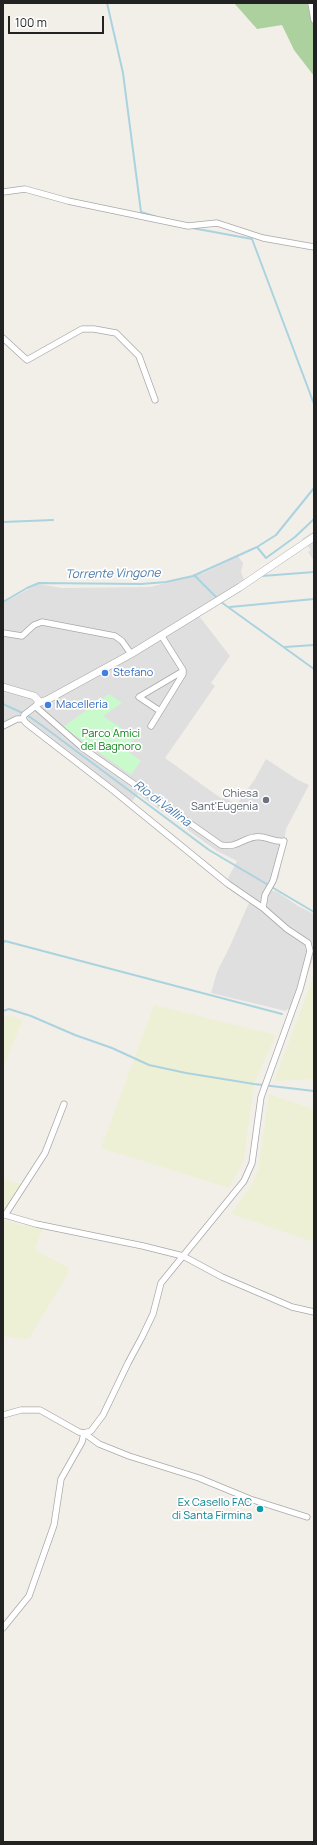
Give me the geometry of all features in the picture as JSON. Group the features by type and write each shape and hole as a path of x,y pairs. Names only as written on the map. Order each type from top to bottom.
{"street":[{"path":"311,3 314,20"},
{"path":"3,192 25,189 68,201 188,226 217,223 263,238 314,247"},
{"path":"3,338 27,360 82,329 94,329 116,333 139,356 155,400"},
{"path":"3,726 25,715 37,705 131,654 240,587 314,537"},
{"path":"3,633 22,636 34,625 42,622 115,636 122,640 131,654"},
{"path":"151,726 183,671 182,665 161,635"},
{"path":"160,711 139,697 183,671"},
{"path":"3,687 34,696 38,700 37,705"},
{"path":"37,705 84,749 221,845 230,847 254,837 268,837 279,842 284,841 280,860 270,887 265,895 262,908"},
{"path":"25,715 26,724 114,791 216,875 262,908 287,929 308,943 310,951 300,989 261,1097 252,1163 244,1181 161,1283 153,1314 103,1415 91,1431 84,1433"},
{"path":"64,1104 45,1153 5,1215 36,1224 144,1246 183,1256 222,1277 292,1307 314,1312"},
{"path":"3,1414 21,1410 40,1410 74,1430 84,1433 99,1444 129,1456 199,1478 250,1499 307,1517"},
{"path":"3,1628 29,1596 54,1525 61,1479 82,1442 84,1433"}],"shaded area":[{"path":"314,531 314,561 308,552 311,550 302,539"},
{"path":"238,556 243,563 241,572 246,584 199,616 230,656 211,683 215,686 165,758 222,799 225,797 236,805 255,779 266,759 298,780 309,785 286,829 279,877 272,891 276,891 298,906 314,914 314,956 293,1011 287,1009 286,1011 211,993 217,972 252,896 227,880 237,861 217,851 138,794 129,805 22,723 15,722 3,728 3,603 38,584 62,588 150,587 204,573"}],"green space":[{"path":"234,3 314,3 314,76 294,50 282,25 257,29"},
{"name":"Parco Amici del Bagnoro","path":"109,694 122,703 103,716 135,737 126,750 141,761 131,775 63,727"},
{"path":"314,975 314,1079 274,1081"},
{"path":"154,1005 276,1035 254,1084 244,1160 229,1188 101,1148"},
{"path":"12,1016 23,1020 3,1067 3,1017"},
{"path":"269,1094 314,1109 314,1242 231,1214 252,1184 258,1170"},
{"path":"3,1179 24,1185 3,1215"},
{"path":"3,1220 21,1225 44,1226 35,1248 37,1251 69,1268 68,1274 29,1338 25,1340 3,1336"}],"waterway":[{"path":"107,3 123,73 141,212 157,217"},
{"path":"192,228 252,239 314,404"},
{"name":"Torrente Vingone","path":"3,602 39,583 141,584 166,582 193,576 257,547 276,535 314,488"},
{"path":"257,547 266,558 295,537 314,519"},
{"path":"3,522 53,520"},
{"path":"262,576 314,572"},
{"path":"194,575 218,599"},
{"path":"230,607 314,599"},
{"path":"221,602 314,669"},
{"path":"285,647 314,645"},
{"name":"Rio di Vallina","path":"3,704 27,715 44,727 209,850 314,912"},
{"path":"3,943 5,941 282,1014"},
{"path":"3,1011 9,1009 31,1016 75,1035 112,1048 149,1065 186,1073 254,1084 314,1091"}],"place":[{"name":"Stefano","path":"105,673"},
{"name":"Macelleria","path":"48,705"},
{"name":"Chiesa Sant'Eugenia","path":"266,800"},
{"name":"Ex Casello FAC di Santa Firmina","path":"260,1509"}]}
